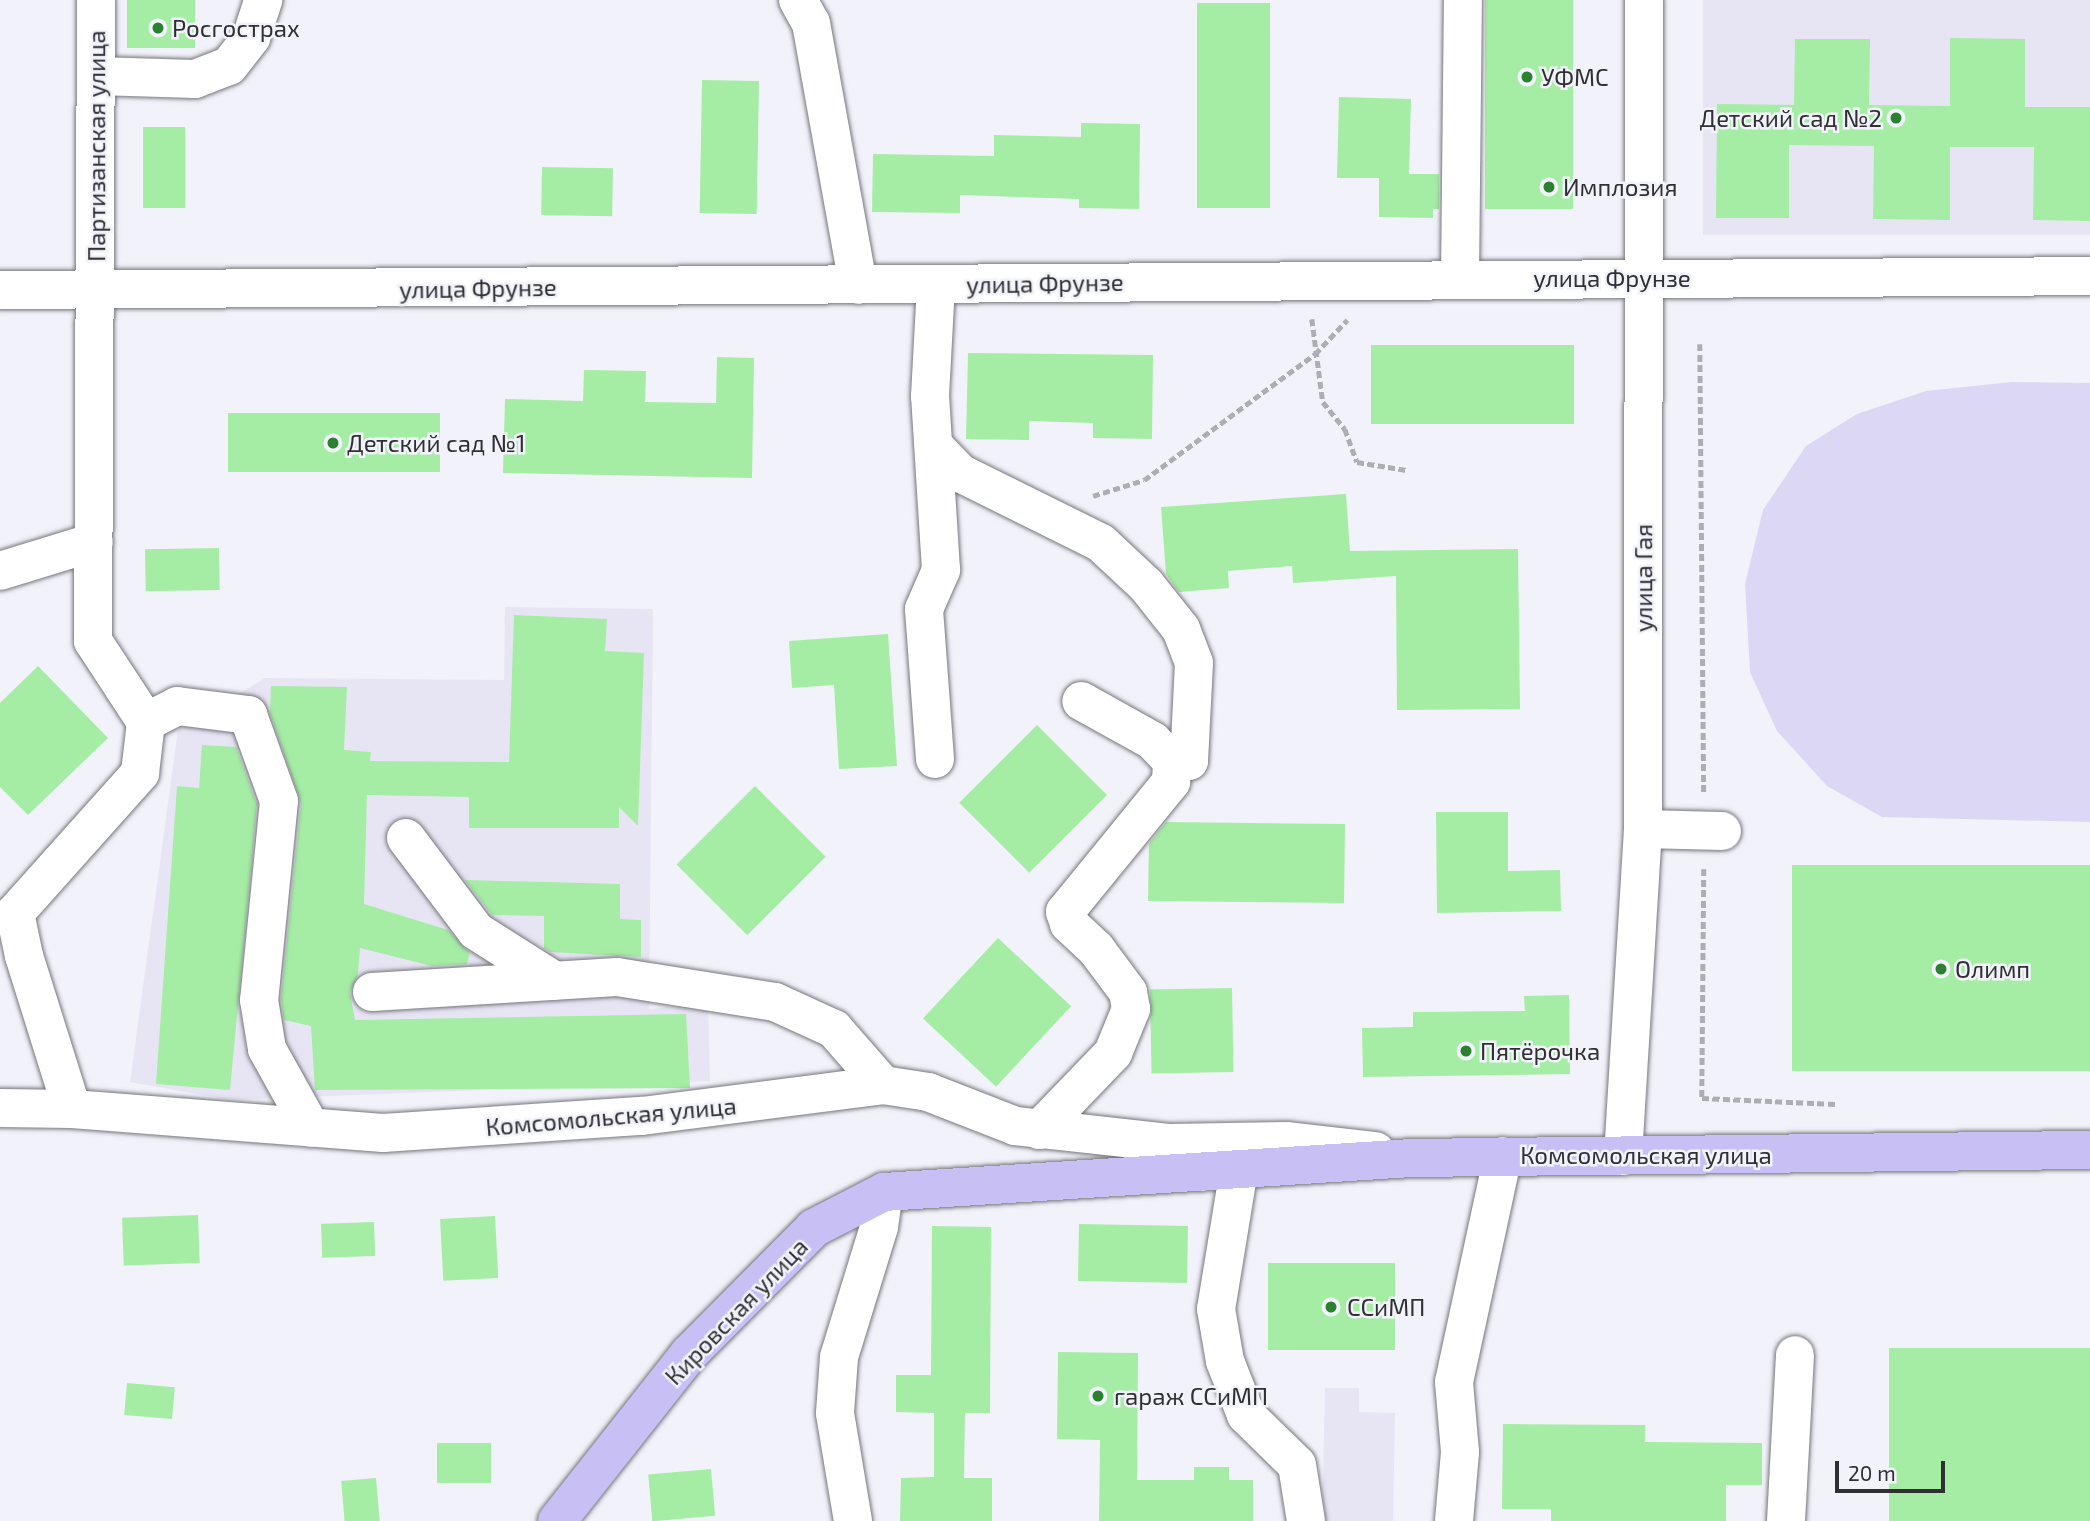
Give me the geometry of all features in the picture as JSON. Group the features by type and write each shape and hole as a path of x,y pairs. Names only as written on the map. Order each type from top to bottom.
{"main road":[{"name":"Комсомольская улица","path":"884,1192 1411,1158 2090,1150"},
{"name":"Кировская улица","path":"557,1521 689,1354 814,1228 884,1192"}],"street":[{"name":"Партизанская улица","path":"96,0 93,641 146,722"},
{"path":"96,76 195,79 229,66 251,38 263,0"},
{"path":"798,0 811,23 858,285"},
{"path":"1460,278 1463,0"},
{"name":"улица Гая","path":"1623,1156 1643,829 1644,0"},
{"name":"улица Фрунзе","path":"0,290 96,292 1460,278 2090,276"},
{"path":"935,759 924,609 941,570 930,396 936,284"},
{"path":"933,446 960,473 1101,543 1146,585 1181,629 1194,663 1189,761 1172,761"},
{"path":"0,571 94,541"},
{"path":"1040,1129 1113,1054 1131,1009 1128,992 1096,949 1069,924 1065,912 1171,782 1172,761 1153,741 1081,701"},
{"path":"72,1109 24,956 15,913 140,773 146,722 177,706 248,715 279,801 259,999 267,1049 311,1128"},
{"path":"1643,829 1713,831"},
{"path":"406,838 476,931 555,981"},
{"path":"372,992 617,977 775,1002 834,1029 883,1085"},
{"name":"Комсомольская улица","path":"0,1108 72,1109 383,1133 642,1116 883,1085 928,1091 1015,1126 1168,1143 1286,1141 1353,1147 1411,1158"},
{"path":"1168,1143 1221,1170 1216,1309 1225,1361 1246,1415 1297,1465 1306,1521"},
{"path":"1454,1521 1460,1452 1454,1382 1503,1156"},
{"path":"853,1521 835,1413 839,1357 879,1227 884,1192"},
{"path":"1786,1521 1795,1355"}],"path":[{"path":"1311,314 1323,402 1345,429 1357,462 1406,470"},
{"path":"1092,496 1144,480 1315,354 1350,317"},
{"path":"1700,344 1713,831 1702,1098 1836,1104"}],"shaded area":[{"name":"Детский сад №2","path":"1703,0 2090,0 2090,235 1703,235"},
{"path":"2012,382 2090,383 2090,822 1882,817 1827,786 1777,731 1750,672 1745,584 1763,510 1806,446 1857,414 1926,391"},
{"path":"505,607 653,609 649,1009 708,1004 710,1081 230,1100 130,1082 178,730 265,678 504,680"},
{"path":"1325,1388 1359,1388 1359,1412 1395,1413 1393,1521 1322,1521"}],"building":[{"path":"127,0 195,0 195,48 127,48"},
{"name":"УФМС","path":"1485,0 1573,0 1573,209 1485,209"},
{"path":"1197,3 1270,3 1270,208 1197,208"},
{"path":"1950,38 2025,39 2025,107 2090,107 2090,221 2033,220 2034,147 1950,147 1950,220 1873,219 1874,146 1789,145 1789,218 1716,218 1717,104 1794,105 1795,39 1870,39 1869,105 1950,106"},
{"path":"702,80 759,81 757,214 700,213"},
{"path":"1339,97 1411,99 1409,174 1439,174 1439,209 1433,209 1433,218 1379,217 1379,178 1337,178"},
{"path":"1081,123 1140,124 1139,209 1079,208 1079,199 960,195 960,213 872,212 873,154 994,156 994,135 1081,137"},
{"path":"143,127 185,127 185,208 143,208"},
{"path":"542,167 613,168 612,216 541,215"},
{"path":"1371,345 1574,345 1574,424 1371,424"},
{"path":"968,353 1153,355 1152,439 1093,438 1093,423 1029,421 1029,440 966,439"},
{"path":"717,357 754,358 752,478 503,473 505,399 583,401 584,370 646,371 645,402 716,403"},
{"name":"Детский сад №1","path":"228,413 440,413 440,472 228,472"},
{"path":"1346,494 1350,551 1518,549 1520,709 1397,710 1396,576 1293,583 1292,566 1228,571 1229,588 1179,592 1166,574 1161,507"},
{"path":"219,548 220,590 146,591 145,549"},
{"path":"514,615 607,619 605,651 644,653 638,826 619,807 619,828 469,828 469,797 367,795 364,904 448,930 470,953 467,964 432,966 360,948 358,975 350,993 355,1020 686,1014 690,1088 315,1090 311,1026 284,1020 281,999 301,803 270,713 271,686 347,687 344,750 371,752 370,761 509,762"},
{"path":"888,634 897,766 839,769 834,685 792,688 789,641"},
{"path":"38,666 108,738 28,815 0,787 0,703"},
{"path":"1037,725 1107,795 1029,873 959,803"},
{"path":"202,745 236,747 257,804 230,1090 156,1084 177,786 199,788"},
{"path":"755,786 826,857 747,935 677,864"},
{"path":"1436,812 1508,812 1508,871 1560,870 1561,911 1437,913"},
{"path":"1166,822 1345,824 1344,903 1148,901 1149,844"},
{"name":"Олимп","path":"1792,865 2090,865 2090,1071 1792,1071"},
{"path":"465,880 620,884 620,919 641,920 641,957 550,952 544,948 544,916 492,915"},
{"path":"998,938 1071,1006 996,1087 923,1018"},
{"path":"1232,988 1233,1072 1151,1073 1150,989"},
{"name":"Пятёрочка","path":"1569,995 1570,1074 1363,1077 1362,1028 1413,1027 1413,1012 1525,1011 1524,996"},
{"path":"198,1215 200,1263 124,1266 122,1218"},
{"path":"495,1216 498,1278 443,1281 440,1219"},
{"path":"374,1222 375,1256 322,1258 321,1224"},
{"path":"1079,1224 1188,1226 1187,1283 1078,1281"},
{"path":"932,1226 991,1227 990,1413 965,1413 964,1478 992,1478 992,1521 900,1521 901,1478 934,1477 934,1413 896,1412 896,1375 931,1375"},
{"name":"ССиМП","path":"1268,1263 1395,1263 1395,1350 1268,1350"},
{"path":"1889,1348 2090,1348 2090,1521 1889,1521"},
{"path":"1058,1352 1138,1353 1137,1480 1194,1480 1194,1467 1229,1467 1229,1480 1253,1480 1253,1521 1099,1521 1100,1440 1057,1439"},
{"path":"127,1383 175,1387 172,1419 124,1415"},
{"path":"1503,1424 1645,1425 1645,1442 1762,1443 1762,1485 1726,1485 1726,1521 1551,1521 1551,1509 1502,1509"},
{"path":"437,1443 491,1443 491,1483 437,1483"},
{"path":"711,1469 715,1516 652,1521 648,1474"},
{"path":"376,1478 380,1521 345,1521 341,1481"}],"place":[{"name":"Росгострах","path":"158,28"},
{"name":"УФМС","path":"1527,77"},
{"name":"Детский сад №2","path":"1896,118"},
{"name":"Имплозия","path":"1549,187"},
{"name":"Детский сад №1","path":"333,443"},
{"name":"Олимп","path":"1941,969"},
{"name":"Пятёрочка","path":"1466,1051"},
{"name":"ССиМП","path":"1331,1307"},
{"name":"гараж ССиМП","path":"1098,1396"}]}
